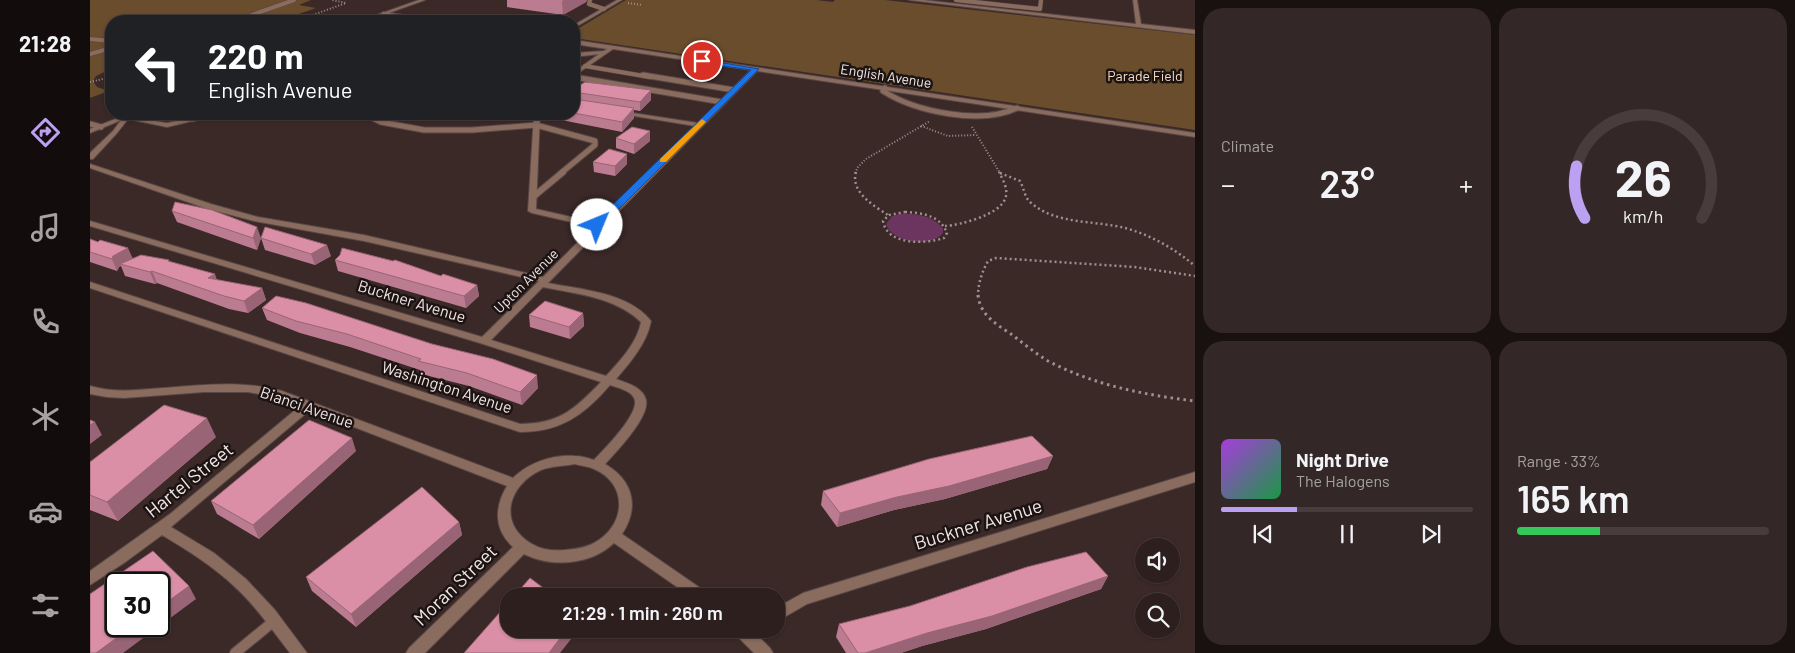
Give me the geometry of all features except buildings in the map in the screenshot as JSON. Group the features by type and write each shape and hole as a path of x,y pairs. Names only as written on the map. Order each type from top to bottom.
{"street":[{"path":"383,13 390,7 408,0"},
{"path":"378,15 401,9 423,0"},
{"path":"580,23 620,0"},
{"path":"911,0 1195,32"},
{"path":"1135,0 1139,26"},
{"path":"383,13 397,15"},
{"name":"English Avenue","path":"580,43 1195,134"},
{"path":"580,70 612,47"},
{"path":"580,54 606,52"},
{"name":"Upton Avenue","path":"484,341 544,282 597,225 756,69"},
{"path":"612,110 699,125"},
{"path":"90,131 118,120"},
{"path":"90,157 115,132 124,120"},
{"path":"141,120 167,125 189,120"},
{"path":"536,120 532,211 597,225"},
{"name":"Washington Avenue","path":"90,166 208,206 257,219 372,240 618,302 639,312 646,321 643,334 610,381 571,414 555,424 537,428 520,428 90,285"},
{"name":"Buckner Avenue","path":"90,223 484,341 628,387 636,393 641,401 641,409 636,418 597,465"},
{"name":"Bianci Avenue","path":"90,390 116,394 137,394 240,387 260,389 460,462 514,484"},
{"name":"Hartel Street","path":"90,579 162,528 308,406"},
{"path":"575,460 597,465 614,476 625,491 627,510 620,529 604,545 581,555 555,557 531,552 513,538 504,521 504,502 514,484 530,470 552,462 575,460"},
{"name":"Buckner Avenue","path":"785,611 803,600 1195,478"},
{"path":"162,528 202,552 228,571 251,593 299,653"},
{"path":"613,535 689,588"},
{"name":"Moran Street","path":"414,653 523,546"},
{"path":"754,638 765,653"}],"lane":[{"path":"252,15 294,0"},
{"path":"590,0 589,4 592,6 604,9"},
{"path":"956,0 1040,9 1041,0"},
{"path":"92,40 105,41"},
{"path":"92,40 102,50"},
{"path":"90,54 105,49"},
{"path":"585,66 734,90"},
{"path":"580,76 722,102"},
{"path":"885,88 883,91 905,103 955,112 993,116 1017,108"},
{"path":"378,120 431,130 454,131 536,125 596,141 595,144 533,197"},
{"path":"90,124 101,126"},
{"path":"235,653 274,621"}],"path":[{"path":"313,15 346,3 332,0"},
{"path":"90,82 105,78"},
{"path":"888,215 882,224 883,229 907,242 924,243 938,241 944,238 947,233 945,226 934,218 915,212 888,215 868,202 858,190 855,175 857,168 866,159 936,117"},
{"path":"945,226 976,219 1000,207 1006,197 1005,185 999,172 971,125"},
{"path":"921,126 942,136 952,138 976,135"},
{"path":"999,172 1020,181 1026,198 1047,211 1064,218 1132,230 1171,248 1195,266"},
{"path":"1195,276 1135,267 996,258 988,261 980,275 978,298 981,310 1005,330 1048,360 1082,377 1173,399 1195,401"}],"green space":[{"path":"90,0 311,0 299,5 316,8 296,15 105,15 105,72 96,76 93,81 97,87 105,90 105,92 90,98"},
{"name":"Parade Field","path":"626,0 816,0 833,2 835,0 885,0 1195,35 1195,130 580,39 580,27"}],"shaded area":[{"path":"911,214 929,218 939,224 943,229 943,233 930,241 921,242 903,239 889,230 886,224 892,216"}],"slow traffic":[{"path":"663,161 702,122"}],"route":[{"path":"597,225 756,69 702,61"}]}
